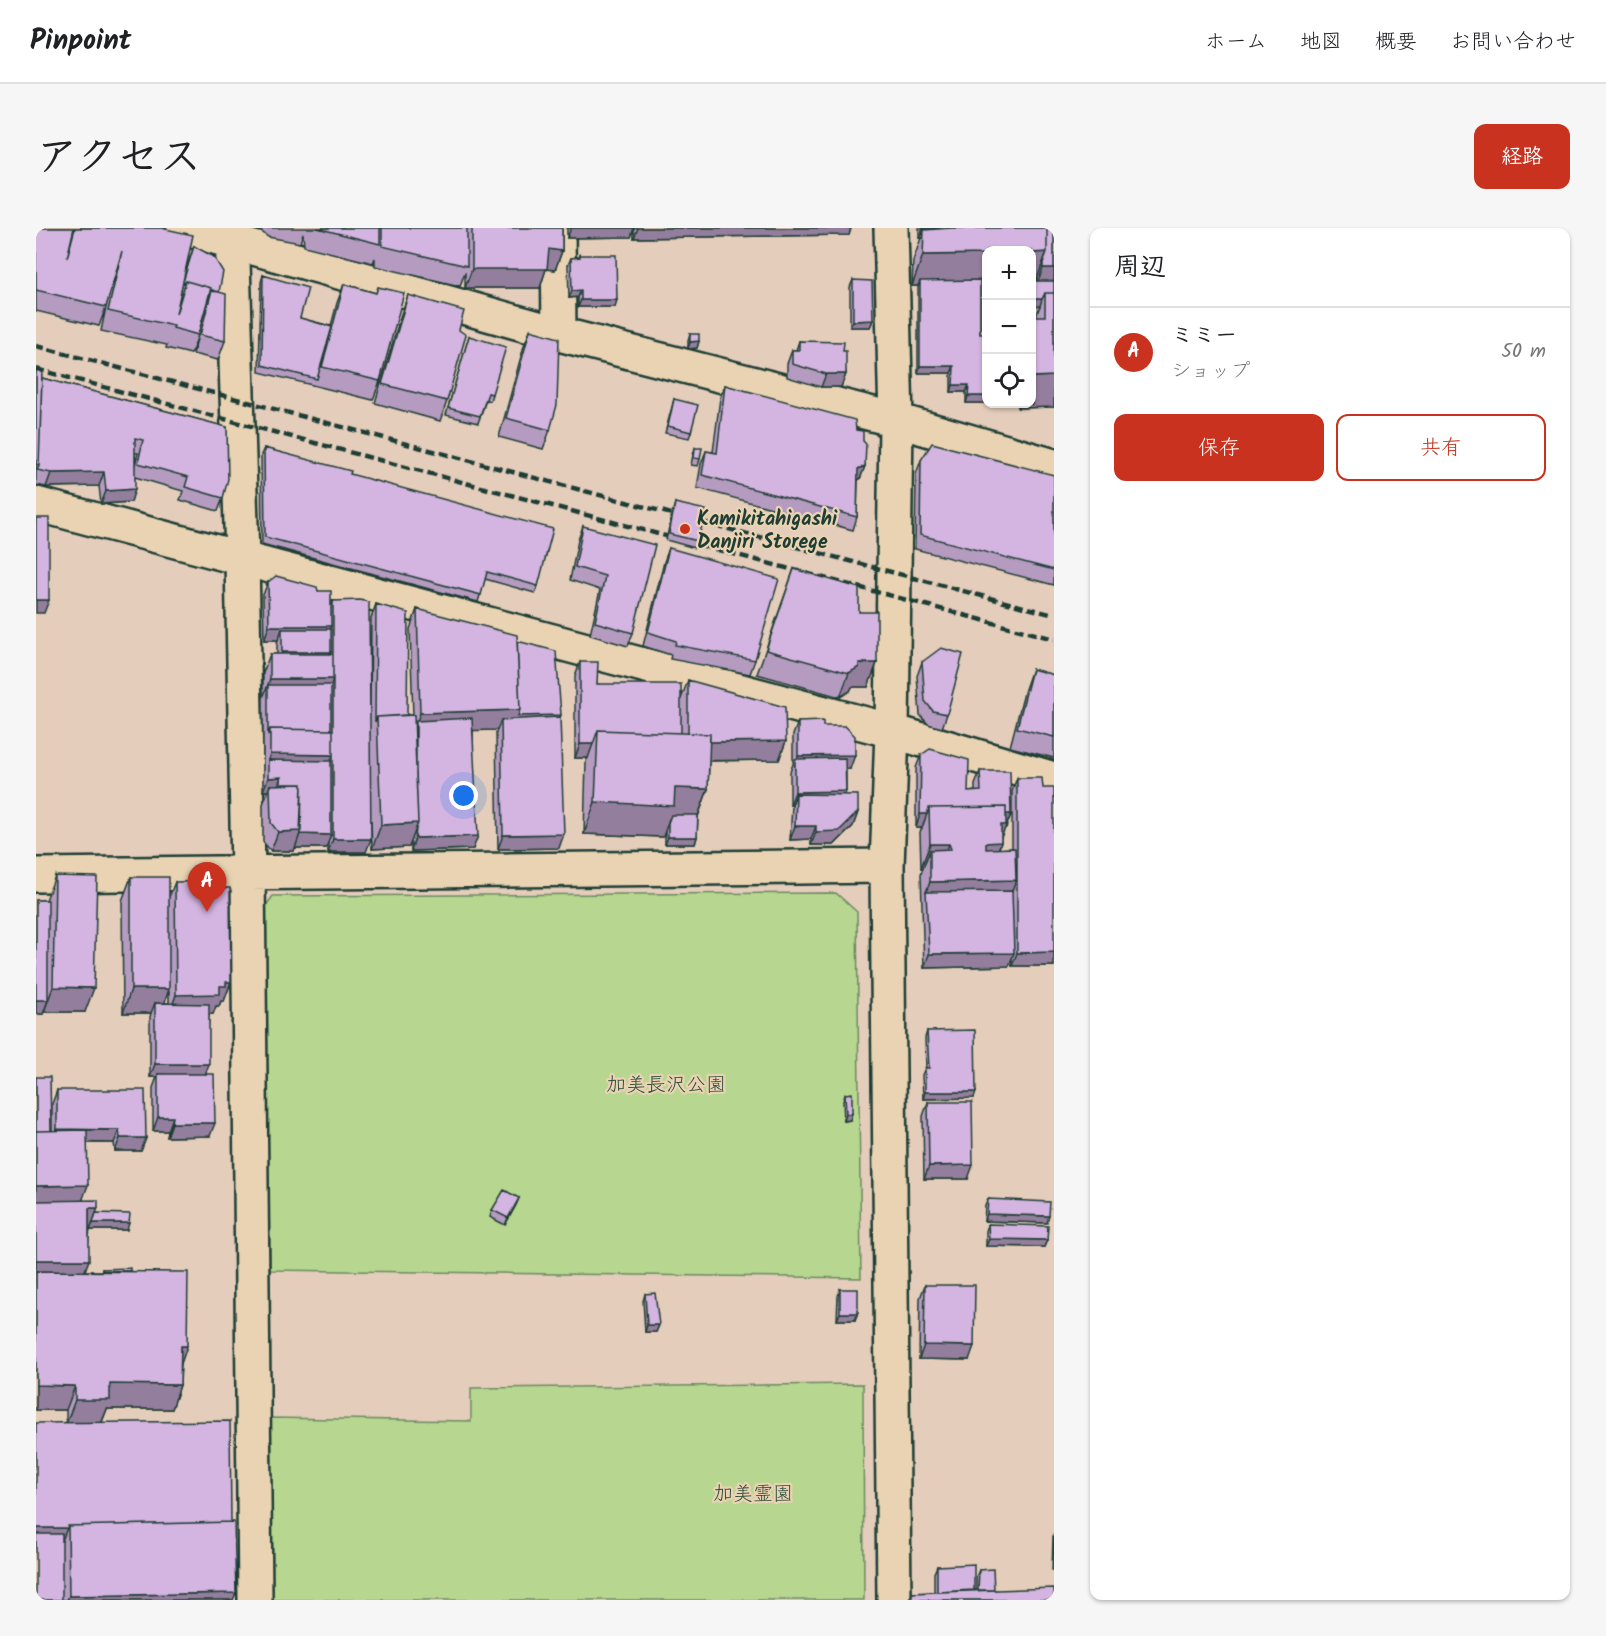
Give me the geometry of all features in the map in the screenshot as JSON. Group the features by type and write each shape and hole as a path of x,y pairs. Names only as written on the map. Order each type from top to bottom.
{"street":[{"path":"183,228 232,234 559,334 896,420 1054,466"},
{"path":"558,228 559,334"},
{"path":"891,228 896,420 892,731 887,866 894,1600"},
{"path":"232,234 242,558 248,873 255,1600"},
{"path":"36,504 892,731 1054,779"},
{"path":"36,875 887,866"}],"green space":[{"name":"加美長沢公園","path":"836,893 857,912 861,1278 270,1270 265,907 273,896"},
{"name":"加美霊園","path":"863,1384 864,1600 272,1600 270,1418 471,1421 471,1388"}],"building":[{"path":"36,228 74,228 67,258 75,228 161,228 193,235 176,314 186,281 211,288 198,335 173,328 174,326 108,311 122,251 106,307 36,290"},
{"path":"317,228 380,228 380,244"},
{"path":"382,228 467,228 467,266 382,246"},
{"path":"472,228 562,228 562,251 549,249 547,269 472,269"},
{"path":"1047,228 1047,252 1036,253 1036,246 982,246 982,254 923,255 924,230"},
{"path":"1047,228 1054,228 1054,268 1043,268 1047,252"},
{"path":"194,246 214,257 223,272 219,292 183,282"},
{"path":"580,255 616,255 617,300 581,300 581,290 572,291 571,258 580,257"},
{"path":"263,275 308,288 300,318 332,327 317,379 262,365"},
{"path":"853,280 872,281 873,320 853,321"},
{"path":"980,280 982,396 968,396 969,385 953,385 954,366 920,366 920,281"},
{"path":"1036,281 1054,281 1054,293 1045,293 1042,299 1036,299"},
{"path":"344,284 376,293 378,287 404,293 380,381 322,367"},
{"path":"212,290 226,294 225,341 200,335"},
{"path":"1045,293 1054,293 1054,376 1036,377 1036,316 1045,316"},
{"path":"408,295 464,311 459,330 466,335 447,401 382,384"},
{"path":"530,330 559,338 557,405 550,430 506,418"},
{"path":"690,334 699,334 699,341 690,342"},
{"path":"469,336 506,347 492,394 488,393 480,416 448,408"},
{"path":"799,341 844,342 846,374 826,374 792,364 792,350 799,350"},
{"path":"36,370 42,372 39,465 36,464"},
{"path":"42,378 227,427 228,479 223,498 185,487 188,477 138,463 143,440 135,438 135,489 106,491 104,472 51,473 37,470"},
{"path":"725,385 855,420 856,430 863,431 863,441 866,444 865,466 858,469 857,517 702,475 706,451 717,453"},
{"path":"674,399 698,405 691,432 668,426"},
{"path":"932,443 1054,475 1054,570 920,535 921,460"},
{"path":"264,448 351,471 350,474 553,529 538,586 487,572 481,595 265,537"},
{"path":"695,448 702,448 700,459 694,458"},
{"name":"Kamikitahigashi Danjiri Storege","path":"675,503 706,510 698,541 669,534"},
{"path":"36,518 49,518 49,600 36,600"},
{"path":"583,526 655,545 633,633 595,622 605,576 575,567"},
{"path":"669,548 779,579 755,660 675,645 676,641 648,632"},
{"path":"794,569 859,588 859,612 877,612 877,663 859,663 859,667 849,673 766,650"},
{"path":"276,576 317,587 318,591 331,591 331,626 269,626 268,582"},
{"path":"333,601 369,602 371,839 333,839"},
{"path":"376,604 408,613 407,715 377,717 375,722"},
{"path":"417,609 517,635 520,710 420,713"},
{"path":"282,629 331,629 331,652 282,652"},
{"path":"517,641 556,651 561,715 518,716 520,710"},
{"path":"941,648 963,654 947,714 933,711 925,701 922,662"},
{"path":"270,654 333,654 333,679 270,679"},
{"path":"580,662 598,662 597,684 681,684 681,733 598,730 593,744 580,744"},
{"path":"1032,669 1054,675 1054,737 1017,728"},
{"path":"688,680 785,707 786,741 710,742 710,734 688,733"},
{"path":"268,685 331,685 331,730 270,729 268,735"},
{"path":"414,715 418,823 381,825 377,717"},
{"path":"560,717 564,834 503,835 501,720"},
{"path":"472,718 478,836 415,838 418,823 416,721"},
{"path":"823,721 823,726 845,726 855,736 855,755 798,756 798,722"},
{"path":"270,729 333,730 333,755 270,754"},
{"path":"598,730 710,734 708,789 675,788 674,806 595,802"},
{"path":"930,749 969,760 968,792 981,791 980,771 1010,771 1011,814 1006,814 1006,807 929,808 927,814 920,814 921,755"},
{"path":"845,758 846,791 795,792 795,759"},
{"path":"268,760 331,761 331,835 300,834 302,784 281,784 281,777 268,778"},
{"path":"1017,778 1042,778 1043,788 1054,788 1054,952 1017,953"},
{"path":"302,784 301,831 278,832 271,823 270,785"},
{"path":"796,794 858,795 858,812 839,831 816,832 816,826 795,826"},
{"path":"1006,807 1006,825 1001,825 1001,842 986,843 986,849 1015,848 1016,880 930,882 930,850 951,849 949,844 930,844 929,808"},
{"path":"671,815 698,815 697,837 668,837 668,823"},
{"path":"55,876 97,877 94,988 53,987"},
{"path":"131,877 169,877 169,989 131,989"},
{"path":"222,881 222,888 230,888 231,982 226,982 226,986 220,986 220,994 176,995 175,882"},
{"path":"1012,891 1014,953 929,954 926,892"},
{"path":"36,900 48,900 48,1000 36,1000"},
{"path":"155,1003 209,1004 209,1064 155,1064"},
{"path":"975,1030 976,1092 925,1092 925,1068 929,1068 927,1031"},
{"path":"158,1074 214,1074 215,1123 172,1123 173,1117 158,1117"},
{"path":"36,1077 50,1077 51,1131 36,1131"},
{"path":"57,1090 145,1090 146,1138 120,1138 119,1130 57,1129"},
{"path":"852,1093 852,1113 846,1114 845,1094"},
{"path":"928,1102 972,1102 973,1165 929,1166"},
{"path":"87,1130 88,1185 36,1186 36,1131"},
{"path":"504,1190 519,1198 508,1218 492,1210"},
{"path":"988,1199 1050,1202 1049,1216 987,1214"},
{"path":"98,1200 98,1208 89,1208 89,1260 36,1260 36,1201"},
{"path":"96,1213 130,1214 129,1223 93,1223"},
{"path":"988,1224 1048,1226 1047,1240 989,1239"},
{"path":"130,1268 130,1271 102,1271 102,1269"},
{"path":"36,1271 188,1272 187,1346 181,1346 180,1385 110,1384 110,1400 75,1400 75,1386 36,1385"},
{"path":"925,1285 975,1285 974,1346 924,1345"},
{"path":"840,1289 858,1289 858,1313 840,1313"},
{"path":"655,1293 659,1325 647,1325 645,1294"},
{"path":"230,1421 231,1522 36,1528 36,1423"},
{"path":"234,1522 236,1593 69,1596 68,1526"},
{"path":"36,1534 62,1534 62,1600 36,1600"},
{"path":"974,1564 974,1590 937,1592 937,1566"},
{"path":"993,1569 994,1590 978,1590 979,1570"},
{"path":"1054,1588 1054,1600 912,1600 912,1593"}],"railway":[{"path":"36,346 1054,615"},
{"path":"36,369 1054,639"}],"place":[{"name":"Kamikitahigashi Danjiri Storege","path":"685,529"},
{"name":"ミミー","path":"207,912"}]}
